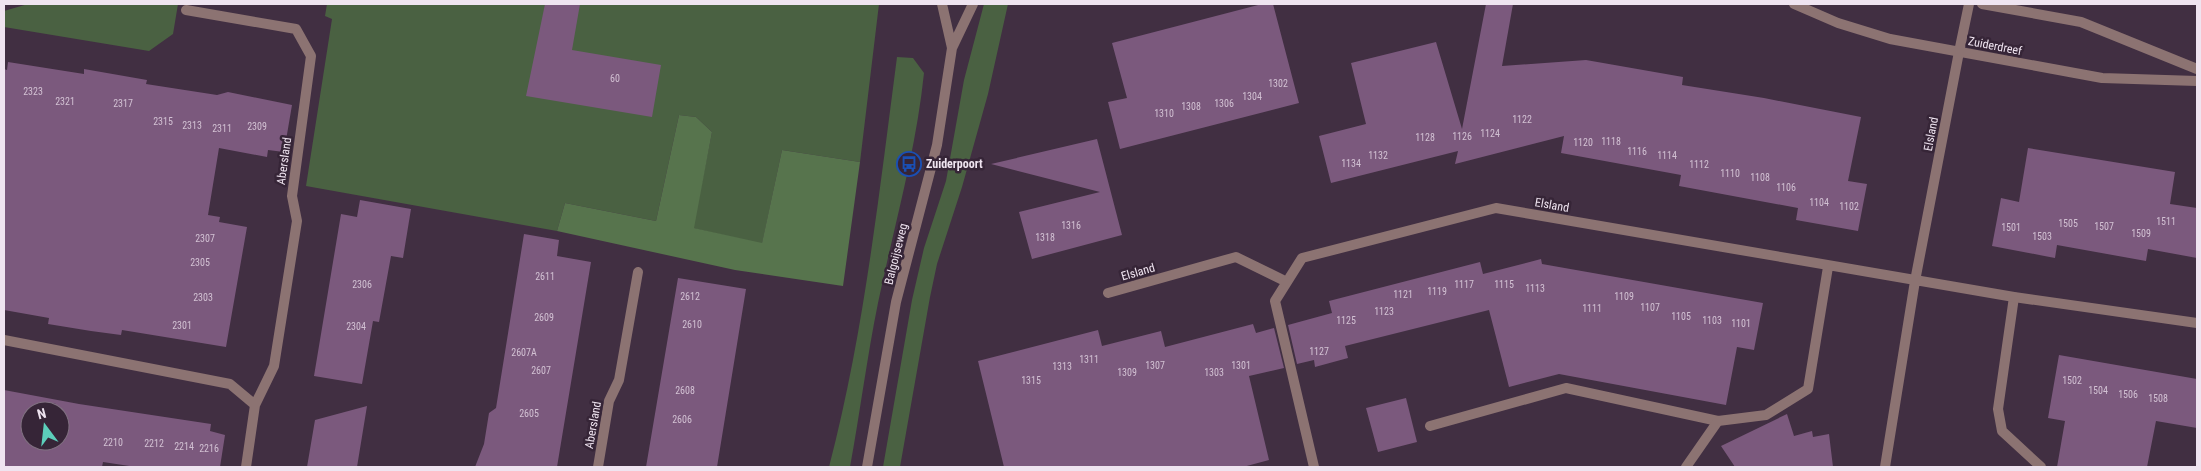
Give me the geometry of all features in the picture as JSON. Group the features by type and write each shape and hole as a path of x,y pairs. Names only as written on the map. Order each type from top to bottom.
{"street":[{"name":"Balgoijseweg","path":"942,4 952,48"},
{"name":"Balgoijseweg","path":"867,467 896,302 937,145 952,48 973,4"},
{"name":"Zuiderdreef","path":"1794,4 1838,23 1890,39 2102,78 2197,81"},
{"name":"Elsland","path":"1885,467 1915,281 1969,4"},
{"path":"1982,4 2081,22 2197,69"},
{"name":"Abersland","path":"186,10 296,29 311,56 292,196 297,221 296,230 274,366 255,405 246,467"},
{"name":"Elsland","path":"1314,467 1275,301 1302,258 1496,208 2014,298 2197,323"},
{"name":"Elsland","path":"1108,293 1236,257 1287,282"},
{"path":"1430,426 1566,388 1718,421 1766,415 1808,389 1828,267"},
{"name":"Abersland","path":"598,467 609,401 620,380 638,272"},
{"path":"2014,298 1998,409 2002,430 2041,467"},
{"path":"4,340 230,384 255,405"},
{"path":"1686,467 1718,421"}],"green space":[{"path":"28,4 178,4 173,34 149,51 4,27 4,11"},
{"path":"327,4 879,4 860,162 782,150 762,244 693,228 712,132 696,117 679,115 656,221 565,203 557,231 306,186 332,19 325,16"},
{"path":"984,4 1008,4 988,94 962,187 937,264 900,467 883,467 912,300 924,248 946,181 964,80"},
{"path":"897,57 913,58 924,73 916,131 878,303 850,467 829,467 852,366 861,315 877,212"},
{"path":"679,115 696,117 712,132 694,228 762,243 782,150 860,162 843,286 735,270 557,231 565,203 656,221"}],"building":[{"path":"545,4 580,4 572,50 661,65 652,117 526,96"},
{"path":"1262,4 1273,4 1299,103 1120,149 1108,102 1127,98 1112,43"},
{"path":"1486,4 1513,4 1502,66 1586,60 1683,77 1682,85 1764,98 1861,117 1848,181 1867,184 1858,231 1796,220 1798,208 1679,186 1681,175 1561,153 1564,136 1455,164 1458,151 1331,183 1319,136 1366,124 1351,63 1436,42 1462,129"},
{"path":"8,62 84,74 84,69 147,80 146,84 217,95 228,92 292,105 284,152 268,150 267,157 219,148 208,215 220,217 219,222 247,227 226,347 122,330 121,335 48,324 49,318 4,310 4,69 7,70"},
{"path":"1097,139 1122,235 1032,259 1019,212 1100,192 991,164"},
{"path":"2028,148 2175,172 2170,204 2197,208 2197,258 2148,249 2146,261 2057,245 2055,258 1992,246 2001,198 2019,202"},
{"path":"360,200 411,209 403,258 391,256 379,322 373,321 362,384 314,376 341,214 357,217"},
{"path":"524,234 559,240 557,256 591,262 557,467 475,467 484,444 489,413 496,408"},
{"path":"1541,259 1542,264 1763,303 1754,350 1737,347 1726,405 1559,374 1509,387 1489,310 1345,346 1348,358 1315,367 1314,360 1297,364 1288,325 1332,313 1329,301 1480,262 1483,274"},
{"path":"678,278 746,289 717,467 646,467"},
{"path":"1253,324 1256,333 1274,328 1284,368 1249,376 1269,460 1243,467 1004,467 978,361 1098,330 1102,346 1161,331 1165,347"},
{"path":"2059,355 2197,379 2197,428 2156,421 2147,467 2057,467 2065,421 2048,418"},
{"path":"4,390 63,401 20,401 20,451 70,451 70,402 211,424 210,431 225,435 220,467 136,467 103,462 102,467 4,467"},
{"path":"1406,398 1417,442 1378,452 1366,408"},
{"path":"367,406 357,467 307,467 315,420"},
{"path":"1787,414 1794,436 1812,431 1813,437 1829,434 1833,467 1735,467 1721,446"}],"place":[{"name":"Zuiderpoort","path":"909,164"}]}
